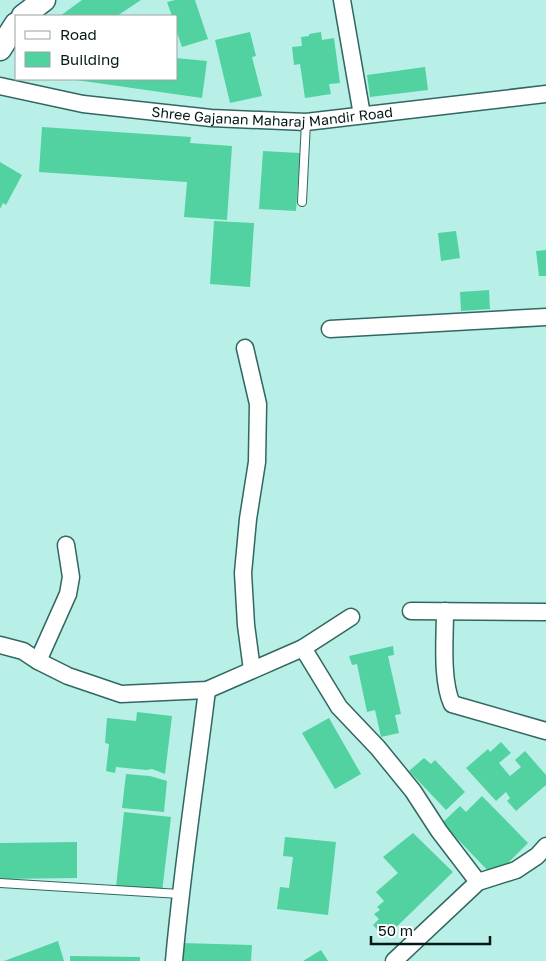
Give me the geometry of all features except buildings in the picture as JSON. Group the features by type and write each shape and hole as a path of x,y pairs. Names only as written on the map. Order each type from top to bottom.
{"street":[{"path":"24,15 44,0"},
{"path":"342,0 362,116"},
{"path":"0,50 15,26"},
{"name":"Shree Gajanan Maharaj Mandir Road","path":"0,86 84,104 211,118 306,122 546,94"},
{"path":"330,329 546,317"},
{"path":"245,348 258,404 257,462 248,519 243,573 246,625 252,670"},
{"path":"38,661 68,594 71,577 66,545"},
{"path":"444,610 446,675 448,694 452,704 546,731"},
{"path":"411,611 546,612"},
{"path":"0,645 23,650 38,661 68,676 122,694 206,690 303,648 352,617"},
{"path":"303,648 339,708 378,748 413,791 438,831 478,882"},
{"path":"174,961 180,894 206,690"},
{"path":"394,961 478,882 516,870 537,856 546,846"}],"lane":[{"path":"302,202 306,122"},
{"path":"0,883 180,894"}]}
